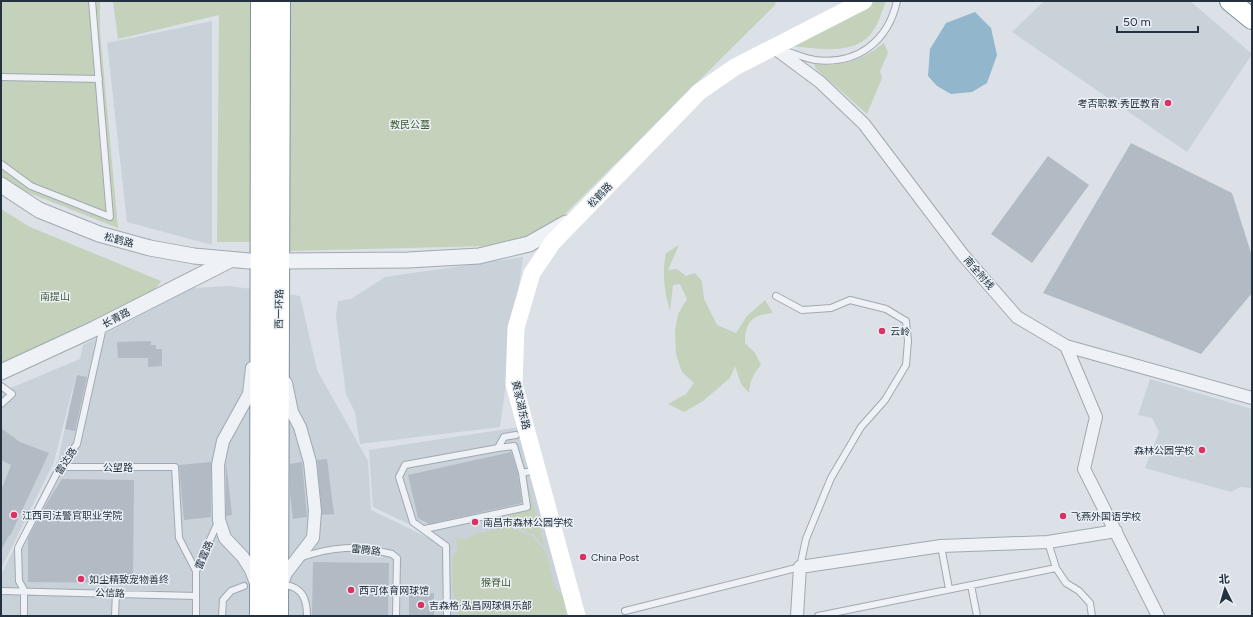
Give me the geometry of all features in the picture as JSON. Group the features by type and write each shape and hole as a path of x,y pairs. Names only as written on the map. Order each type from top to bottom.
{"highway":[{"name":"西一环路","path":"261,1 261,304 267,600"},
{"name":"西一环路","path":"267,600 287,559 279,333 280,1"},
{"path":"1230,1 1252,19"}],"main road":[{"name":"松鹤路","path":"586,209 699,92 735,66 864,1"},
{"name":"黄家湖东路","path":"577,616 530,472 514,384 516,328 532,274 553,242 586,209"}],"street":[{"name":"南全附线","path":"773,47 820,82 864,124 963,254 1017,317 1066,346 1252,398"},
{"name":"松鹤路","path":"1,185 39,210 99,234 150,248 230,260 249,261"},
{"name":"松鹤路","path":"286,261 408,260 479,256 529,244 558,229 586,209"},
{"name":"长青路","path":"1,372 103,324 230,260"},
{"path":"261,304 249,394 223,441 218,465 219,520 225,538 252,570 267,600"},
{"path":"279,333 292,412 300,427 310,462 315,511 313,538 287,559"},
{"path":"1066,346 1096,417 1084,469 1158,616"},
{"path":"797,616 800,566 941,546 1048,542 1116,531"}],"lane":[{"path":"1,164 30,186 110,217 92,1"},
{"path":"773,47 816,60 844,58 866,50 882,37 894,12 897,1"},
{"path":"1,77 98,79"},
{"path":"625,611 800,566 806,539 831,478 861,427 885,400 906,364 908,341 906,321 886,309 850,300 831,308 802,310 776,296"},
{"name":"雷达路","path":"24,616 24,590 19,581 18,548 60,467 77,444 103,324"},
{"path":"1,386 12,394 1,404"},
{"path":"498,448 504,437 516,435"},
{"path":"425,529 527,507 530,472 514,446 405,465 400,477 413,522 425,529 446,546 447,616"},
{"name":"公望路","path":"60,467 175,467 179,538 196,571"},
{"name":"雷霆路","path":"196,616 196,571 219,520"},
{"path":"1048,542 1056,568 1066,583 1079,591 1090,603 1092,616"},
{"path":"941,546 949,589"},
{"name":"雷腾路","path":"287,559 323,550 352,547 392,554 397,558 396,616"},
{"path":"818,616 1056,568"},
{"path":"971,585 977,616"},
{"path":"222,616 223,600 231,591 267,600 294,586 302,592 307,605 307,616"},
{"name":"公信路","path":"1,591 24,590 196,596"},
{"path":"115,616 116,593"}],"shaded area":[{"name":"考否职教·秀匠教育","path":"1044,1 1190,1 1252,54 1187,152 1012,32"},
{"path":"212,21 212,245 127,222 107,43"},
{"path":"523,257 500,427 360,444 355,412 346,394 336,317 338,301 351,299 385,277"},
{"path":"230,286 300,296 317,370 368,461 371,510 445,546 447,616 1,616 1,575 58,460 78,367 54,462 1,569 1,392 80,359 83,345 193,288"},
{"name":"森林公园学校","path":"1150,379 1252,409 1252,488 1240,487 1231,492 1145,468 1159,432 1152,418 1138,415"},
{"name":"南昌市森林公园学校","path":"520,427 570,616 450,616 449,543 373,507 369,450"}],"green space":[{"path":"1,1 100,1 100,31 118,228 19,189 1,175"},
{"path":"113,1 254,1 254,242 217,242 219,15 118,39"},
{"name":"教民公墓","path":"286,1 776,1 775,5 562,217 529,238 487,246 287,251"},
{"path":"870,1 886,1 875,27 870,35 862,42 852,46 831,49 787,46"},
{"path":"884,43 888,53 880,71 882,78 867,114 816,69 814,64 834,64 851,61 867,54"},
{"name":"南提山","path":"1,209 30,227 161,281 149,299 72,348 1,381"},
{"path":"679,245 668,270 677,269 686,276 695,273 702,281 704,299 717,325 736,333 747,316 765,300 773,313 755,318 748,325 746,330 745,343 755,353 761,365 752,378 749,393 741,384 735,366 730,378 703,401 684,412 668,404 686,394 694,383 682,372 676,354 675,331 678,314 687,299 680,284 673,285 670,311 666,296 664,275 666,253"},
{"path":"528,485 545,548 534,534 511,526 507,514 529,509 526,490"},
{"name":"猴脊山","path":"508,527 532,536 545,551 555,587 564,598 566,616 459,616 453,592 452,557 458,549 456,538 466,539 475,534"}],"water":[{"path":"975,12 991,28 997,55 987,83 972,92 951,94 937,86 928,76 930,49 946,23"}],"building":[{"path":"1131,143 1232,193 1252,256 1252,293 1201,354 1043,293"},
{"path":"1048,156 1089,185 1032,263 991,234"},
{"path":"151,341 151,345 156,345 156,349 162,349 162,366 148,367 148,358 118,358 117,342"},
{"path":"77,375 87,377 75,431 65,429"},
{"path":"1,428 20,442 49,453 10,536 9,535 1,551 1,491 11,465 1,460"},
{"path":"511,452 518,474 522,503 429,524 418,518 408,475"},
{"path":"327,459 334,514 322,515 317,460"},
{"path":"226,461 232,515 226,516"},
{"path":"211,462 211,517 184,520 179,465"},
{"path":"302,462 307,517 293,519 290,493 290,464"},
{"path":"62,479 134,480 133,583 28,582 28,538"},
{"name":"西可体育网球馆","path":"313,562 389,563 388,616 312,616"},
{"name":"吉森格·泓昌网球俱乐部","path":"409,593 434,593 434,616 409,616"}],"place":[{"name":"考否职教·秀匠教育","path":"1168,103"},
{"name":"云岭","path":"882,331"},
{"name":"森林公园学校","path":"1202,450"},
{"name":"江西司法警官职业学院","path":"14,515"},
{"name":"飞燕外国语学校","path":"1063,516"},
{"name":"南昌市森林公园学校","path":"475,522"},
{"name":"China Post","path":"583,557"},
{"name":"如尘精致宠物善终","path":"81,579"},
{"name":"西可体育网球馆","path":"351,590"},
{"name":"吉森格·泓昌网球俱乐部","path":"421,605"}]}
